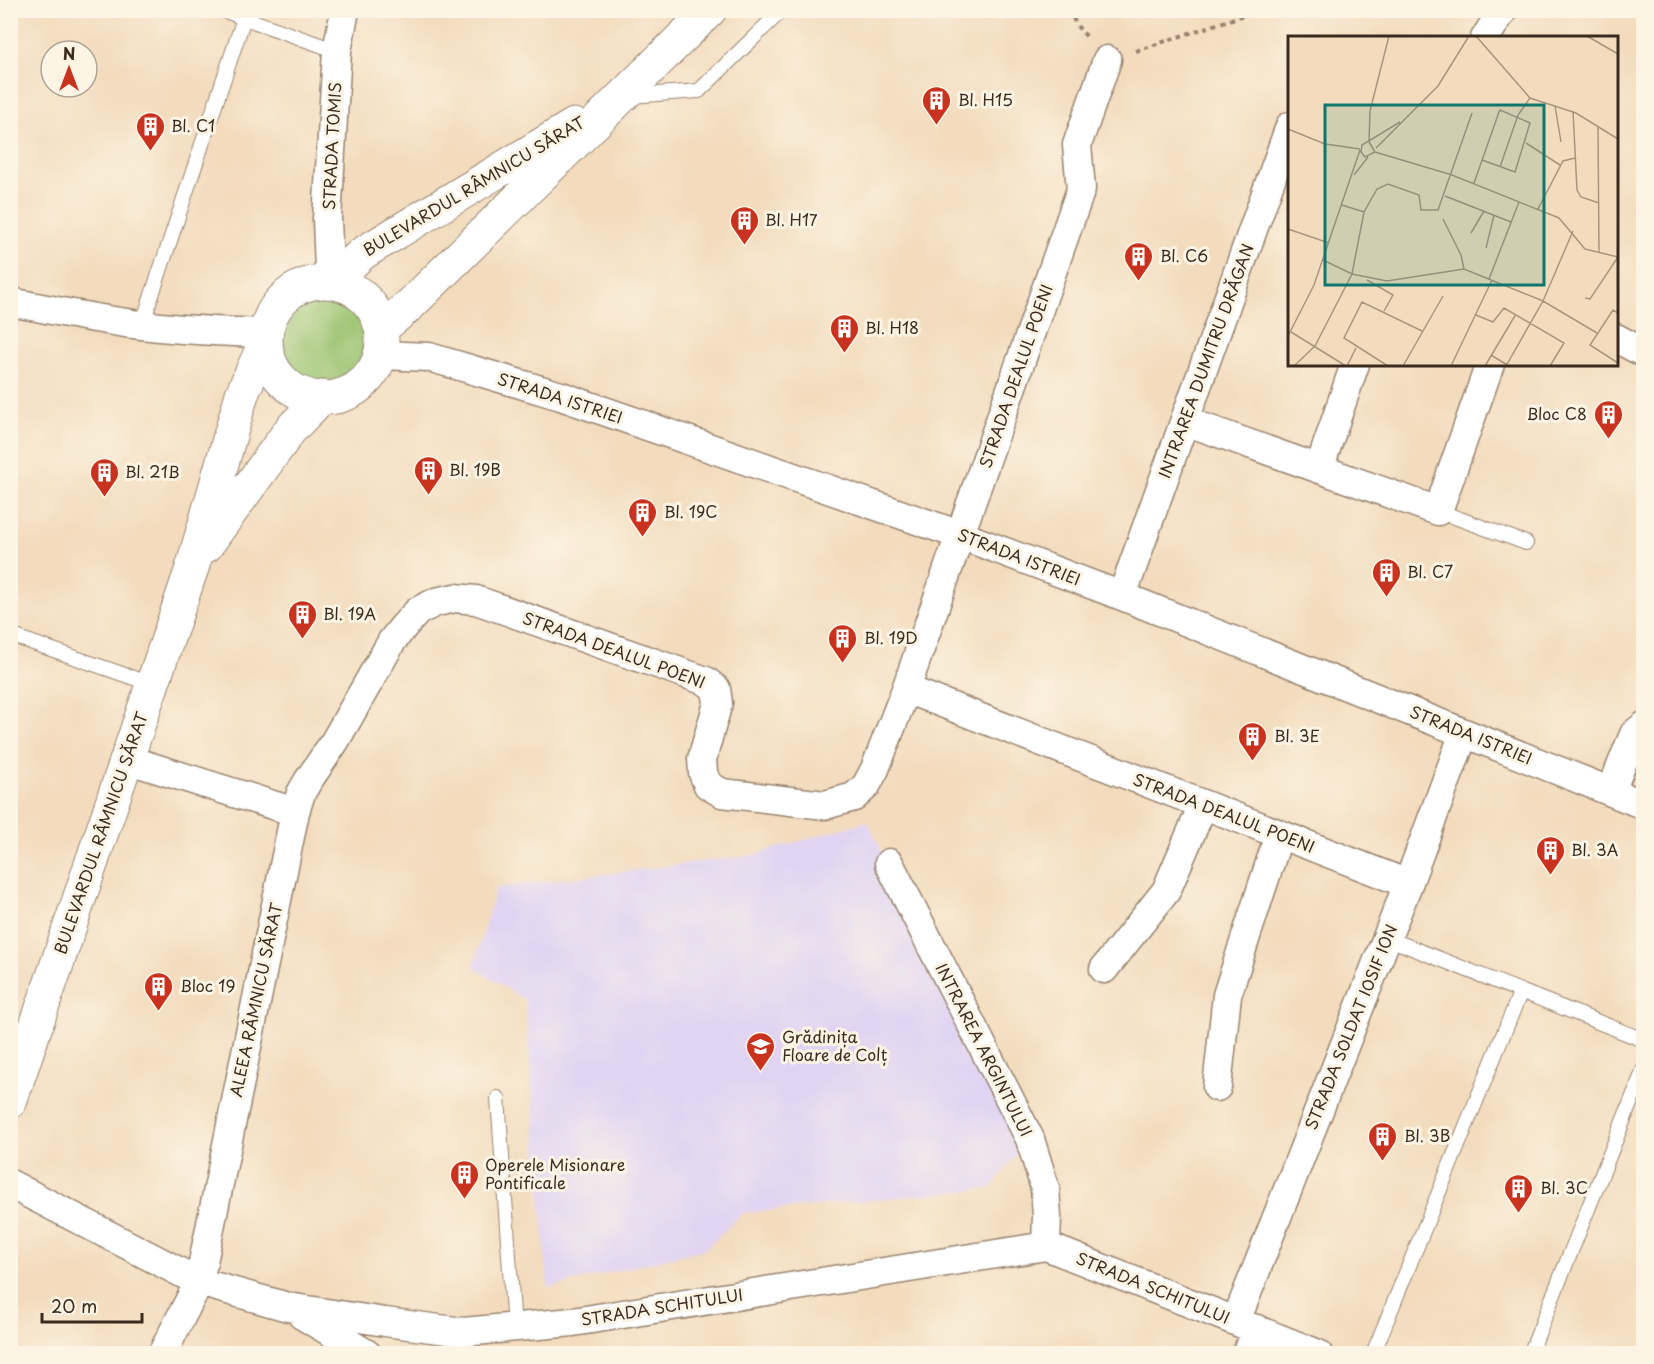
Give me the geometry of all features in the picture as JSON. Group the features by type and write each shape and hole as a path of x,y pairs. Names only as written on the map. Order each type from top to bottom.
{"street":[{"name":"STRADA TOMIS","path":"332,282 329,270 327,219 337,51 345,10"},
{"name":"BULEVARDUL RÂMNICU SĂRAT","path":"381,342 411,304 710,10"},
{"path":"1486,36 1503,10"},
{"name":"STRADA DEALUL POENI","path":"294,812 301,793 335,741 392,641 418,611 436,602 455,598 476,600 706,681 716,689 718,703 702,759 703,773 708,785 722,793 825,805 854,797 866,786 875,769 906,689 1082,189 1077,145 1107,60"},
{"name":"BULEVARDUL RÂMNICU SĂRAT","path":"332,282 363,253 622,96"},
{"name":"INTRAREA DUMITRU DRĂGAN","path":"1122,596 1288,132"},
{"path":"332,282 349,287 364,297 375,312 381,342 376,365 370,375 354,389 344,394 322,397 304,394 289,386 277,373 268,357 266,336 273,311 288,294 308,284 332,282"},
{"path":"10,302 142,325 266,336"},
{"name":"BULEVARDUL RÂMNICU SĂRAT","path":"10,1102 20,1044 126,759 193,565 242,394 266,336"},
{"path":"1618,339 1644,353"},
{"name":"STRADA ISTRIEI","path":"381,342 561,396 960,535 1122,596 1644,805"},
{"path":"1319,469 1354,366"},
{"path":"1185,421 1438,512 1489,366"},
{"name":"BULEVARDUL RÂMNICU SĂRAT","path":"193,565 291,429 322,397"},
{"name":"STRADA DEALUL POENI","path":"906,689 1408,885"},
{"path":"1611,791 1634,734 1644,726"},
{"name":"STRADA SOLDAT IOSIF ION","path":"1246,1334 1387,938 1464,733"},
{"path":"126,759 294,812"},
{"path":"1104,969 1166,891 1203,805"},
{"name":"ALEEA RÂMNICU SĂRAT","path":"162,1353 199,1282 294,812"},
{"path":"1216,1087 1227,995 1279,835"},
{"name":"INTRAREA ARGINTULUI","path":"889,863 1030,1139 1045,1188 1046,1246"},
{"name":"STRADA SCHITULUI","path":"10,1184 199,1282 288,1307 463,1332 573,1322 1046,1246 1246,1334 1318,1353"},
{"path":"288,1307 367,1353"}],"lane":[{"path":"222,10 337,51"},
{"path":"622,96 699,91 782,10"},
{"path":"142,325 244,18"},
{"path":"1438,512 1526,543"},
{"path":"10,635 152,684"},
{"path":"1387,938 1644,1041"},
{"path":"1373,1353 1521,992"},
{"path":"1530,1353 1644,1069"},
{"path":"498,1098 514,1328"}],"path":[{"path":"1107,60 1247,14 1249,10"}],"shaded area":[{"name":"Grădinița Floare de Colț","path":"867,821 1026,1142 991,1188 743,1213 705,1249 548,1288 525,1000 473,967 496,888 754,855"}],"green space":[{"path":"324,299 340,302 353,311 362,324 365,340 362,356 353,369 340,378 324,381 308,378 295,369 286,356 283,340 286,324 295,311 308,302"}],"place":[{"name":"Bl. H15","path":"937,126"},
{"name":"Bl. C1","path":"150,152"},
{"name":"Bl. H17","path":"744,246"},
{"name":"Bl. C6","path":"1139,282"},
{"name":"Bl. H18","path":"844,354"},
{"name":"Bloc C8","path":"1608,440"},
{"name":"Bl. 19B","path":"428,496"},
{"name":"Bl. 21B","path":"104,498"},
{"name":"Bl. 19C","path":"643,538"},
{"name":"Bl. C7","path":"1386,598"},
{"name":"Bl. 19A","path":"302,640"},
{"name":"Bl. 19D","path":"843,664"},
{"name":"Bl. 3E","path":"1253,762"},
{"name":"Bl. 3A","path":"1550,876"},
{"name":"Bloc 19","path":"159,1012"},
{"name":"Grădinița Floare de Colț","path":"761,1072"},
{"name":"Bl. 3B","path":"1383,1162"},
{"name":"Operele Misionare Pontificale","path":"464,1200"},
{"name":"Bl. 3C","path":"1519,1214"}]}
